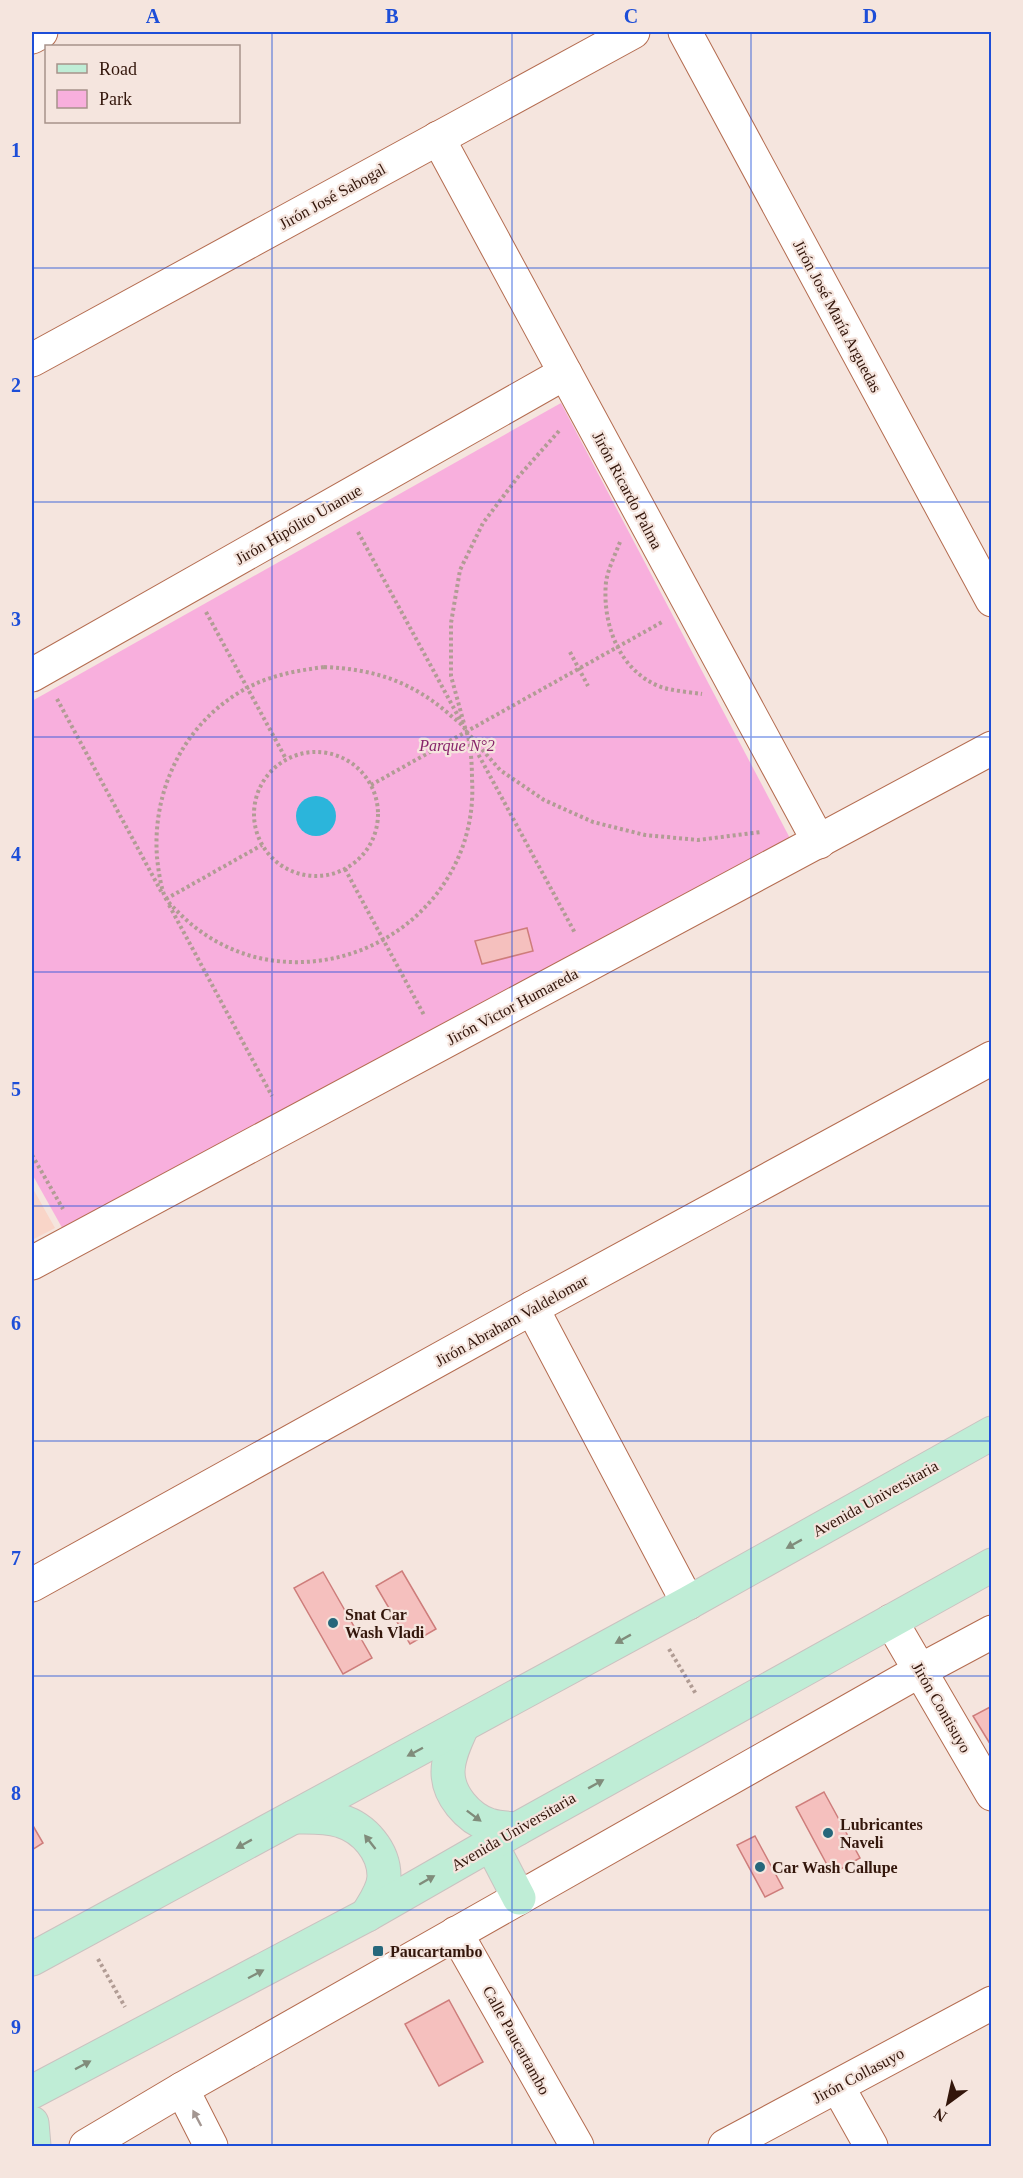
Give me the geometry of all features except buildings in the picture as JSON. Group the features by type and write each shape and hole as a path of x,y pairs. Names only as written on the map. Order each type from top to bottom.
{"main road":[{"name":"Avenida Universitaria","path":"32,1959 688,1604 992,1433"},
{"name":"Avenida Universitaria","path":"32,2092 367,1915 711,1720 992,1565"},
{"path":"462,1727 451,1752 448,1773 453,1791 463,1808 475,1819 504,1836 519,1898"},
{"path":"294,1817 328,1817 343,1821 359,1830 374,1844 384,1877 378,1896 367,1915"},
{"path":"32,2123 34,2146"}],"street":[{"path":"32,37 41,32"},
{"name":"Jirón José Sabogal","path":"32,360 633,32"},
{"name":"Jirón José María Arguedas","path":"685,32 992,600"},
{"name":"Jirón Ricardo Palma","path":"438,138 813,831"},
{"name":"Jirón Hipólito Unanue","path":"37,672 191,585 571,384"},
{"name":"Jirón Victor Humareda","path":"32,1263 440,1045 813,831 992,748"},
{"name":"Jirón Abraham Valdelomar","path":"32,1585 532,1308 992,1058"},
{"path":"532,1308 688,1604"},
{"name":"Jirón Contisuyo","path":"891,1621 992,1794"},
{"path":"101,2143 182,2090 921,1670 992,1632"},
{"name":"Calle Paucartambo","path":"456,1933 577,2146"},
{"name":"Jirón Collasuyo","path":"725,2146 992,2003"},
{"path":"838,2086 871,2146"},
{"path":"182,2090 212,2146"}],"path":[{"path":"571,384 562,428 518,477 483,523 460,570 451,623 451,676 466,731 473,795 469,825 461,853 448,879 430,903 409,924 384,940 357,952 328,960 298,962 268,960 214,941 191,925 166,899 158,867 156,839 158,812 166,783 178,756 194,731 215,710 247,688 266,679 294,671 324,667 354,669 383,675 410,687 435,702 466,731 500,770 544,800 593,822 645,836 707,839 813,831"},
{"path":"358,532 577,937"},
{"path":"622,536 606,580 606,614 617,647 637,674 661,687 709,696"},
{"path":"191,585 286,759"},
{"path":"371,785 691,606"},
{"path":"570,652 588,686"},
{"path":"37,672 166,899 288,1126"},
{"path":"304,752 324,752 343,758 359,769 371,785 378,805 377,827 369,847 355,863 345,869 336,873 314,876 293,872 275,861 262,845 254,826 254,806 259,787 270,771 286,759 304,752"},
{"path":"166,899 262,845"},
{"path":"345,869 440,1045"},
{"path":"32,1155 64,1211"},
{"path":"654,1622 711,1720"},
{"path":"83,1932 140,2035"}],"shaded area":[{"path":"32,1187 55,1228 32,1240"}],"green space":[{"name":"Parque N°2","path":"561,403 793,844 65,1233 32,1174 32,701"}],"water":[{"path":"316,796 330,802 336,816 330,830 316,836 302,830 296,816 302,802"}],"place":[{"name":"Snat Car Wash Vladi","path":"333,1623"},
{"name":"Lubricantes Naveli","path":"828,1833"},
{"name":"Car Wash Callupe","path":"760,1867"},
{"name":"Paucartambo","path":"378,1951"}]}
